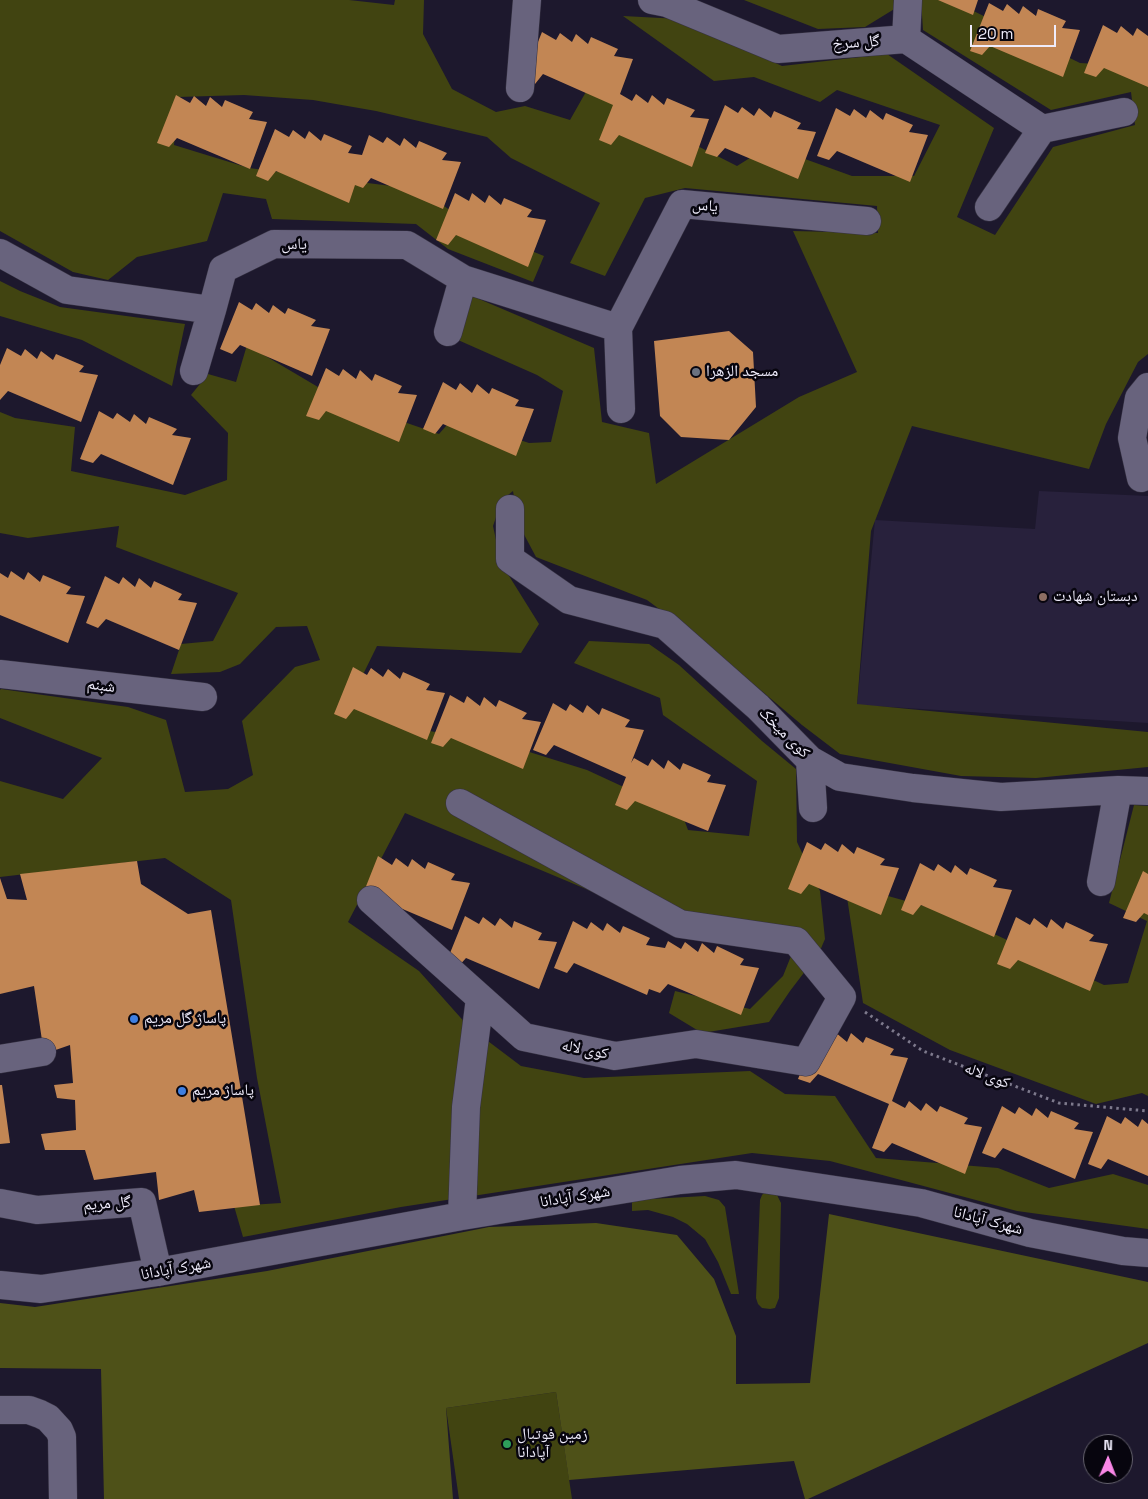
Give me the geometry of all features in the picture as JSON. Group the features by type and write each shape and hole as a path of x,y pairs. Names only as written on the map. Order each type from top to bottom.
{"street":[{"path":"520,88 527,0"},
{"name":"گل سرخ","path":"652,0 667,3 778,49 906,39"},
{"path":"908,0 906,39 1042,129"},
{"path":"989,207 1042,129 1124,112"},
{"name":"یاس","path":"621,409 618,328 682,204 867,221"},
{"name":"یاس","path":"194,371 223,269 274,244 407,245 463,279 618,328"},
{"path":"0,253 67,290 212,310"},
{"path":"448,332 463,279"},
{"path":"1141,478 1132,438 1140,398 1148,387"},
{"name":"کوی میخک","path":"510,509 510,559 569,600 665,626 758,707 810,760 840,777 913,788 1001,797 1118,790 1148,791"},
{"name":"شبنم","path":"0,674 203,697"},
{"path":"810,760 813,808"},
{"path":"1101,882 1118,790"},
{"path":"460,803 680,924 796,941 842,996"},
{"name":"کوی لاله","path":"371,900 524,1037 614,1056 696,1044 806,1062 842,996"},
{"path":"462,1216 466,1107 480,998"},
{"path":"0,1059 42,1052"},
{"name":"شهرک آپادانا","path":"0,1285 41,1290 158,1272 462,1216 680,1180 736,1175 921,1203 1030,1233 1123,1251 1148,1253"},
{"name":"گل مریم","path":"0,1203 37,1210 142,1202 158,1272"},
{"path":"0,1410 30,1410 48,1418 62,1437 63,1499"}],"path":[{"name":"کوی لاله","path":"842,996 922,1051 1059,1104 1148,1111"}],"shaded area":[{"path":"1039,491 1148,496 1148,723 857,705 875,520 1035,529"},
{"path":"829,1214 1148,1282 1148,1343 808,1499 805,1499 794,1461 569,1480 556,1392 446,1408 453,1499 104,1499 101,1369 0,1368 0,1303 35,1307 267,1271 489,1227 596,1223 677,1235 714,1279 736,1336 736,1384 810,1383"}],"green space":[{"path":"0,0 349,0 394,5 395,0 424,0 423,34 452,89 496,112 525,106 570,120 587,90 737,166 769,146 852,176 914,176 940,125 837,90 820,102 754,77 714,81 623,16 680,19 782,66 887,54 994,128 957,217 995,235 1053,147 1135,125 1131,92 1051,110 923,30 921,0 951,0 1080,63 1129,66 1148,72 1148,354 1138,362 1106,424 1089,469 912,426 871,531 857,704 1148,732 1148,767 1036,778 961,776 840,754 802,725 700,639 647,600 536,557 519,525 513,491 502,500 493,526 501,563 539,624 521,653 377,646 349,703 413,728 507,745 587,770 682,814 688,830 749,836 757,781 663,715 660,698 574,663 589,641 649,644 679,665 762,741 796,769 797,842 820,891 825,939 819,953 769,1022 702,1033 669,1013 675,991 750,1009 783,976 793,951 660,925 586,889 405,813 348,922 419,971 468,1026 521,1066 584,1078 750,1071 785,1094 835,1096 876,1158 998,1168 1049,1188 1113,1174 1148,1185 1148,1229 1017,1211 830,1161 752,1153 401,1207 243,1237 234,1206 281,1203 257,1078 231,900 165,858 0,877 0,781 63,799 102,758 0,718 0,690 128,707 166,720 185,792 228,789 253,775 242,721 295,667 320,660 307,626 276,627 240,664 220,672 171,674 181,644 213,641 238,593 116,547 119,526 28,538 0,533 0,412 15,418 75,427 71,471 185,495 227,480 228,433 191,395 208,374 236,382 247,345 318,387 375,412 439,434 453,418 529,443 551,442 563,391 537,375 458,340 472,296 594,348 602,422 649,433 656,484 799,397 857,372 793,231 878,233 877,206 685,188 645,198 605,276 570,263 600,203 511,158 487,137 376,111 313,100 244,95 178,97 174,145 249,168 423,190 472,227 544,256 533,282 448,249 416,224 272,219 266,199 223,193 207,241 137,257 108,280 73,272 0,231"},
{"path":"744,0 896,0 896,8 865,27 818,29"},
{"path":"0,281 60,307 185,324 172,386 82,340 0,316"},
{"path":"1134,805 1148,806 1148,1096 1142,1093 1096,1104 950,1050 863,1003 845,884 949,913 1104,985 1128,983 1147,921 1109,903"},
{"path":"766,1191 776,1193 781,1203 779,1298 775,1308 770,1309 762,1308 756,1298 760,1200"},
{"path":"705,1196 719,1200 725,1207 739,1294 731,1294 718,1262 705,1239 687,1224 673,1217 648,1210 632,1211 632,1200"},
{"name":"زمین فوتبال آپادانا","path":"556,1392 572,1499 459,1499 446,1408"}],"building":[{"path":"938,0 978,0 973,15"},
{"path":"989,3 1003,11 1007,4 1019,14 1023,6 1036,16 1038,9 1066,21 1062,28 1080,30 1063,77 990,46 982,55 970,51"},
{"path":"1103,25 1117,33 1121,26 1133,36 1137,28 1148,36 1148,87 1104,68 1096,77 1084,73"},
{"path":"542,32 556,40 560,33 572,42 576,34 588,44 591,37 618,49 614,56 633,59 620,94 632,101 636,94 648,103 652,95 664,105 667,98 695,110 690,117 709,119 692,167 619,135 611,145 599,140 613,105 543,74 535,84 523,79"},
{"path":"176,95 190,103 194,96 206,106 210,97 222,107 225,100 253,112 249,119 267,122 250,169 177,138 169,147 157,143"},
{"path":"725,105 738,113 742,107 754,116 759,108 771,118 774,111 801,123 797,129 816,132 798,179 725,148 717,157 705,153"},
{"path":"836,108 850,116 854,109 866,118 870,110 883,120 886,113 913,125 909,132 928,135 910,182 837,151 829,160 817,156"},
{"path":"275,129 289,137 293,130 305,139 309,131 321,141 324,134 352,146 348,153 362,155 369,135 383,143 387,137 400,146 404,138 416,148 419,141 447,153 442,160 461,162 443,209 371,178 363,188 355,185 349,203 276,171 268,181 256,176"},
{"path":"455,193 469,201 472,193 485,203 489,195 501,205 504,198 532,210 527,217 546,220 528,267 456,235 448,245 436,240"},
{"path":"239,302 252,310 256,303 269,313 273,305 285,314 288,308 316,320 311,326 330,329 312,376 240,345 232,354 220,349"},
{"path":"729,331 753,352 756,407 729,440 681,437 660,416 654,341"},
{"path":"7,348 21,356 25,349 37,359 41,351 53,360 56,354 84,366 79,372 98,375 81,422 8,391 0,400 0,365"},
{"path":"326,368 339,376 343,369 356,379 360,370 372,381 375,374 402,386 398,393 417,395 399,442 326,411 319,420 306,416"},
{"path":"443,382 456,390 460,383 472,393 477,384 489,394 492,388 519,400 515,406 534,409 516,456 443,424 435,434 423,429"},
{"path":"99,411 113,419 117,413 130,422 134,414 146,424 149,417 177,429 172,435 191,438 173,485 101,454 93,463 80,459"},
{"path":"11,571 24,580 28,572 40,582 43,575 71,587 66,594 85,596 68,643 0,615 0,573 8,578"},
{"path":"105,576 119,584 123,577 135,587 139,578 151,588 154,581 182,594 178,600 197,603 179,650 106,619 98,628 86,623"},
{"path":"353,667 367,675 371,668 383,677 388,669 400,679 403,672 430,684 426,690 445,693 427,740 354,709 346,719 334,714"},
{"path":"450,695 464,703 467,696 480,706 484,697 496,707 499,700 527,713 522,719 541,722 523,769 451,738 443,747 431,743"},
{"path":"553,703 566,711 570,704 583,713 587,705 599,715 602,708 630,720 625,727 644,730 631,763 634,758 648,766 652,759 664,769 668,760 680,770 683,763 711,775 707,782 726,785 708,831 635,801 627,810 615,805 626,777 554,745 546,755 533,750"},
{"path":"807,842 821,850 825,843 838,852 842,844 854,854 857,847 885,859 880,865 899,868 881,915 809,884 801,894 788,889"},
{"path":"378,856 392,865 396,858 408,867 412,859 425,869 428,862 455,874 451,880 470,883 452,930 379,899 359,904"},
{"name":"پاساژ گل مریم","path":"137,861 141,884 188,914 211,910 260,1205 199,1212 194,1190 159,1200 156,1172 94,1180 85,1150 45,1150 41,1134 76,1130 75,1100 57,1098 54,1085 73,1083 70,1045 44,1054 34,986 0,994 0,878 7,899 27,900 20,874"},
{"path":"920,863 934,871 938,864 951,873 955,865 967,875 970,868 997,880 993,887 1012,890 994,937 921,905 913,915 901,910"},
{"path":"1143,871 1148,874 1148,915 1144,913 1136,922 1123,918"},
{"path":"465,916 479,924 483,917 495,926 500,918 512,928 514,921 542,933 538,940 557,942 539,989 466,958 458,967 446,963"},
{"path":"1016,917 1030,925 1034,918 1047,928 1051,919 1063,929 1066,922 1094,935 1089,941 1108,944 1090,991 1018,960 1010,969 997,964"},
{"path":"573,921 587,929 591,922 603,931 607,923 620,933 623,926 650,938 646,945 665,948 668,941 681,949 685,942 698,952 702,943 714,953 717,946 744,959 740,965 759,968 741,1015 668,984 660,993 649,989 647,995 574,963 567,973 554,968"},
{"path":"817,1031 835,1032 847,1042 851,1033 863,1043 866,1037 894,1049 890,1055 908,1058 892,1101 905,1108 909,1101 921,1111 926,1103 937,1112 940,1106 968,1118 964,1124 982,1127 965,1174 892,1143 884,1152 872,1148 889,1104 818,1074 810,1083 798,1079"},
{"path":"0,1085 2,1085 10,1143 0,1144"},
{"path":"1002,1106 1015,1114 1019,1107 1032,1116 1036,1108 1048,1118 1051,1111 1079,1123 1074,1129 1093,1132 1075,1179 1003,1148 995,1158 982,1153"},
{"path":"1107,1116 1121,1124 1125,1117 1138,1127 1142,1119 1148,1124 1148,1176 1108,1159 1101,1169 1088,1164"}],"place":[{"name":"مسجد الزهرا","path":"696,372"},
{"name":"دبستان شهادت","path":"1043,597"},
{"name":"پاساژ گل مریم","path":"134,1019"},
{"name":"پاساژ مریم","path":"182,1091"},
{"name":"زمین فوتبال آپادانا","path":"507,1444"}]}
